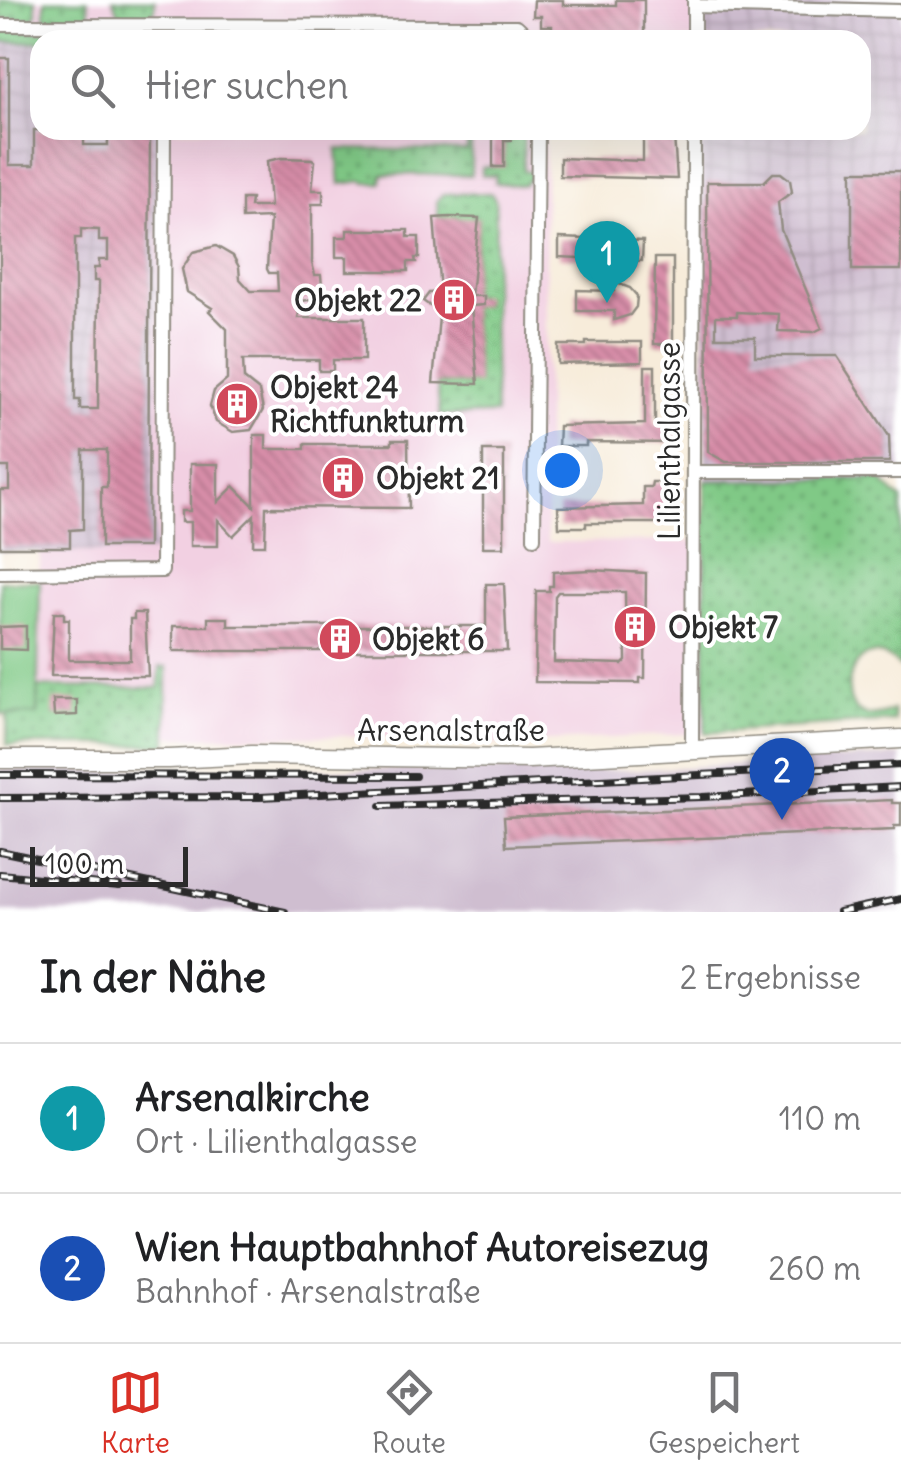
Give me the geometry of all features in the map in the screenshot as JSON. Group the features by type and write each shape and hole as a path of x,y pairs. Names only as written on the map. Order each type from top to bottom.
{"main road":[{"name":"Arsenalstraße","path":"0,759 280,755 529,759 901,739"}],"street":[{"path":"694,30 694,3 901,11"},
{"path":"165,24 165,30"},
{"path":"0,25 517,26 521,30"},
{"path":"0,572 162,571 164,140"},
{"path":"534,538 538,140"},
{"name":"Lilienthalgasse","path":"692,751 694,140"},
{"path":"694,472 901,472"}],"shaded area":[{"path":"0,0 901,0 749,30 0,31"},
{"path":"698,0 901,0 901,482 705,481 700,140 871,140 871,30 698,30"},
{"path":"0,31 30,38 30,140 158,140 155,552 0,552"},
{"path":"158,140 545,140 547,542 705,541 705,733 494,744 369,736 167,737 167,667 160,688 38,687 40,552 155,551"},
{"path":"901,755 901,912 0,912 0,768 635,770"}],"green space":[{"path":"0,0 36,0 36,14 32,19 0,19"},
{"path":"45,0 88,0 89,18 45,18"},
{"path":"113,0 155,0 155,9 147,19 121,19"},
{"path":"0,31 30,31 30,42 0,42"},
{"path":"467,140 471,140 471,175 382,174 381,183 340,184 337,149 467,151"},
{"path":"504,140 524,140 523,171 531,172 531,177 523,185 495,183 495,175 482,175 482,167 503,166"},
{"path":"491,193 495,199 496,225 495,414 440,416 437,384 478,383 471,306 483,305 484,297 471,296 479,219 438,218 437,201 444,194"},
{"path":"880,479 901,500 901,668 882,655 867,655 856,665 850,680 850,696 856,709 870,715 893,710 894,721 705,733 705,623 714,623 714,615 705,614 705,481"},
{"path":"0,581 40,581 37,714 0,714"},
{"path":"160,667 167,667 167,745 7,745 7,714 37,714 38,687 159,688"}],"building":[{"path":"534,0 563,0 563,5 616,5 616,0 644,0 644,30 552,30 552,26 541,26 541,16 533,16"},
{"path":"0,58 9,58 9,165 34,165 34,140 84,140 84,145 108,145 108,140 150,140 148,547 101,547 101,487 107,487 107,450 83,450 83,529 70,530 70,547 0,547 0,490 9,490 9,467 0,467","holes":["81,229 99,230 99,241 108,241 108,260 99,260 99,268 94,268 94,281 99,281 98,409 80,409 80,400 75,400 75,238 81,238"]},
{"path":"493,140 504,140 504,167 493,167"},
{"path":"643,140 674,140 677,179 560,176 560,158 643,161"},
{"path":"267,161 315,161 312,190 323,190 323,204 312,204 312,263 315,275 321,275 322,287 316,293 317,299 301,301 298,318 364,318 364,360 333,360 333,371 319,371 319,360 243,360 244,379 259,391 263,410 251,430 233,432 216,422 210,406 214,391 227,380 227,329 209,311 212,308 187,292 182,269 193,252 216,246 233,256 240,279 251,291 278,291 277,273 267,269 270,218 242,219 242,199 251,199 250,207 270,207"},
{"path":"852,171 901,171 901,270 852,270"},
{"path":"773,173 781,173 790,180 792,192 778,202 781,230 822,328 814,332 778,331 779,314 737,312 737,316 716,316 716,337 755,337 755,356 837,356 889,436 890,462 726,462 708,452 707,182 764,182"},
{"name":"Objekt 22","path":"434,218 479,218 471,296 484,296 484,305 471,306 478,384 433,383 440,306 423,301 429,293 440,292"},
{"path":"347,230 408,230 408,237 419,237 419,258 408,262 408,271 347,271 347,257 336,257 336,237 347,237"},
{"path":"559,238 643,241 642,261 559,257"},
{"path":"655,258 673,258 673,344 654,344"},
{"path":"614,282 630,288 637,296 630,315 614,320 614,311 577,311 577,290 614,291"},
{"path":"642,342 642,362 558,364 558,345"},
{"path":"645,366 655,366 655,424 676,424 676,443 586,442 586,446 558,446 559,426 645,424"},
{"path":"254,435 266,435 266,449 408,440 409,508 266,507 265,545 253,545 254,515 233,536 218,520 218,546 190,546 190,522 181,522 181,511 190,511 190,464 218,464 218,502 234,486 254,506"},
{"path":"483,451 504,451 504,547 483,547"},
{"path":"652,482 664,482 664,489 672,489 676,523 586,523 586,527 559,527 558,507 643,505 643,487 651,487"},
{"name":"Objekt 7","path":"553,572 646,573 645,678 640,678 640,683 535,682 536,591 549,591","holes":["558,592 625,592 623,664 554,662"]},
{"name":"Objekt 6","path":"486,584 504,584 507,651 173,651 173,626 208,626 208,618 228,618 228,626 486,626"},
{"path":"54,613 64,613 64,619 69,619 69,660 130,660 130,619 134,619 134,613 145,613 148,676 51,676"},
{"path":"26,626 26,650 0,649 0,627"},
{"path":"53,700 77,700 77,715 54,716"},
{"path":"892,800 901,803 901,826 894,826 894,830 506,846 504,817"}],"railway":[{"path":"0,798 260,797 901,765"},
{"path":"0,775 415,776"},
{"path":"381,806 901,787"},
{"path":"0,851 285,912"},
{"path":"0,874 119,886"},
{"path":"839,912 901,899"}],"place":[{"name":"Objekt 22","path":"454,300"},
{"name":"Arsenalkirche","path":"607,303"},
{"name":"Objekt 24 Richtfunkturm","path":"237,404"},
{"name":"Objekt 21","path":"343,478"},
{"name":"Objekt 7","path":"635,627"},
{"name":"Objekt 6","path":"340,639"},
{"name":"Wien Hauptbahnhof Autoreisezug","path":"782,820"}]}
